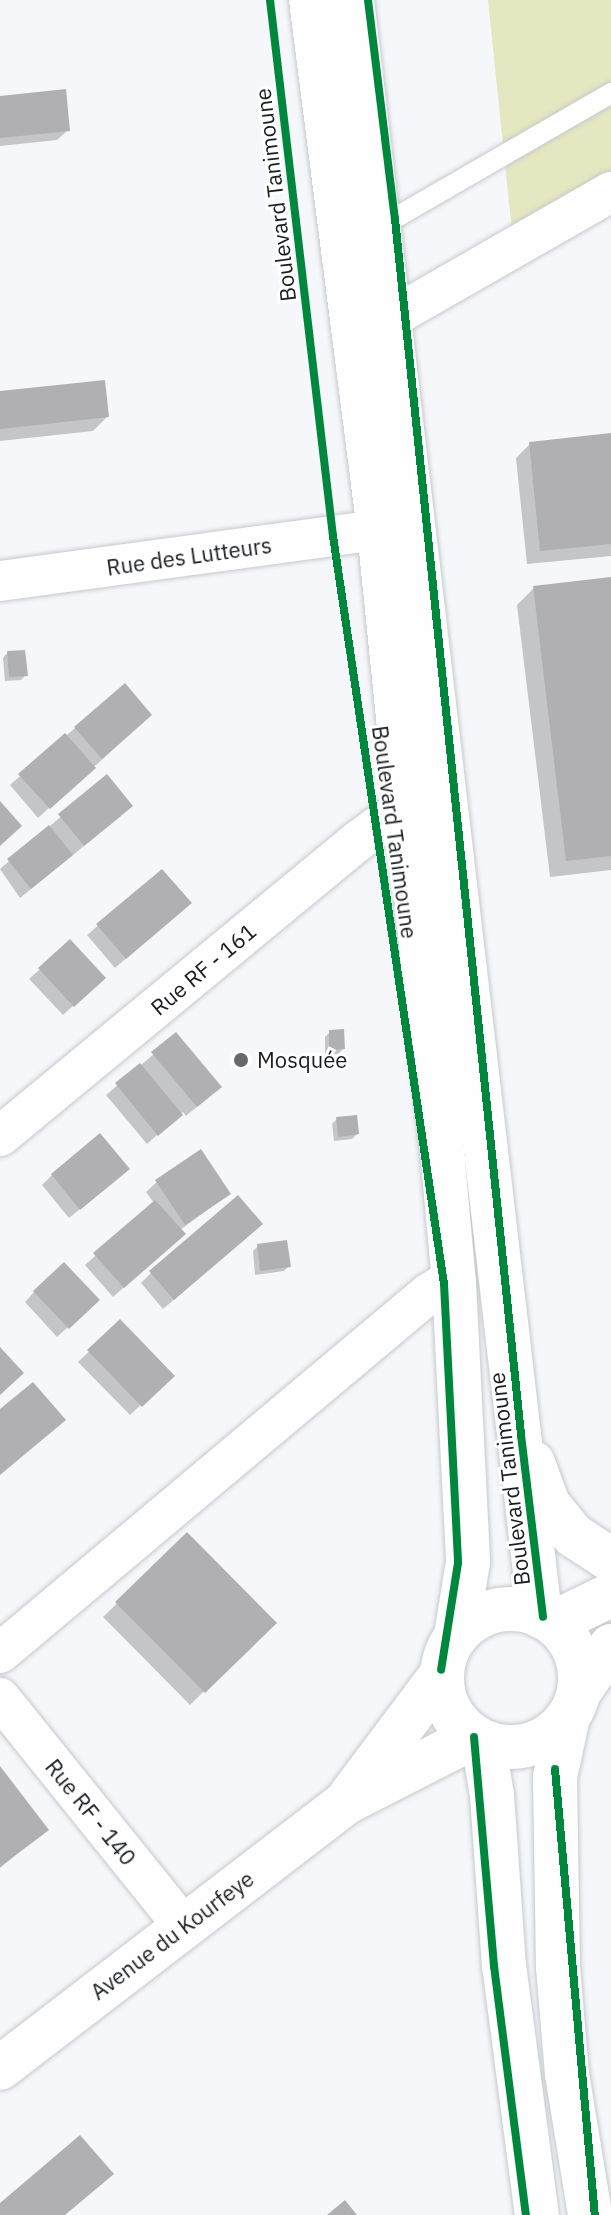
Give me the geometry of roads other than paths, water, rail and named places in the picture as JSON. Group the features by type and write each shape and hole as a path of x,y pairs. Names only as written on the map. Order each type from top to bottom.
{"main road":[{"name":"Boulevard Tanimoune","path":"311,0 379,530 454,1283 468,1562 448,1655"},
{"name":"Boulevard Tanimoune","path":"352,0 381,226 389,319 515,1420 546,1620"},
{"path":"515,1420 548,1504 573,1535 611,1560"},
{"path":"546,1620 611,1595"},
{"path":"590,2215 567,2074 558,1967 555,1777 573,1704 580,1672 575,1651 546,1620 516,1609 490,1612 474,1619 448,1655 447,1707 461,1727 478,1739 512,1747 548,1737 573,1704 611,1646"},
{"name":"Avenue du Kourfeye","path":"345,1803 448,1655"},
{"path":"478,1739 492,1795 506,1980 537,2215"},
{"name":"Avenue du Kourfeye","path":"0,2068 345,1803 478,1739"}],"street":[{"path":"389,319 611,192"},
{"name":"Rue des Lutteurs","path":"0,581 379,530"},
{"name":"Rue RF - 161","path":"0,1136 358,841 408,804"},
{"path":"0,1653 428,1294 444,1284 454,1283"},
{"name":"Rue RF - 140","path":"0,1698 183,1926"}],"lane":[{"path":"381,226 611,93"}],"place":[{"name":"Mosquée","path":"241,1060"}]}
